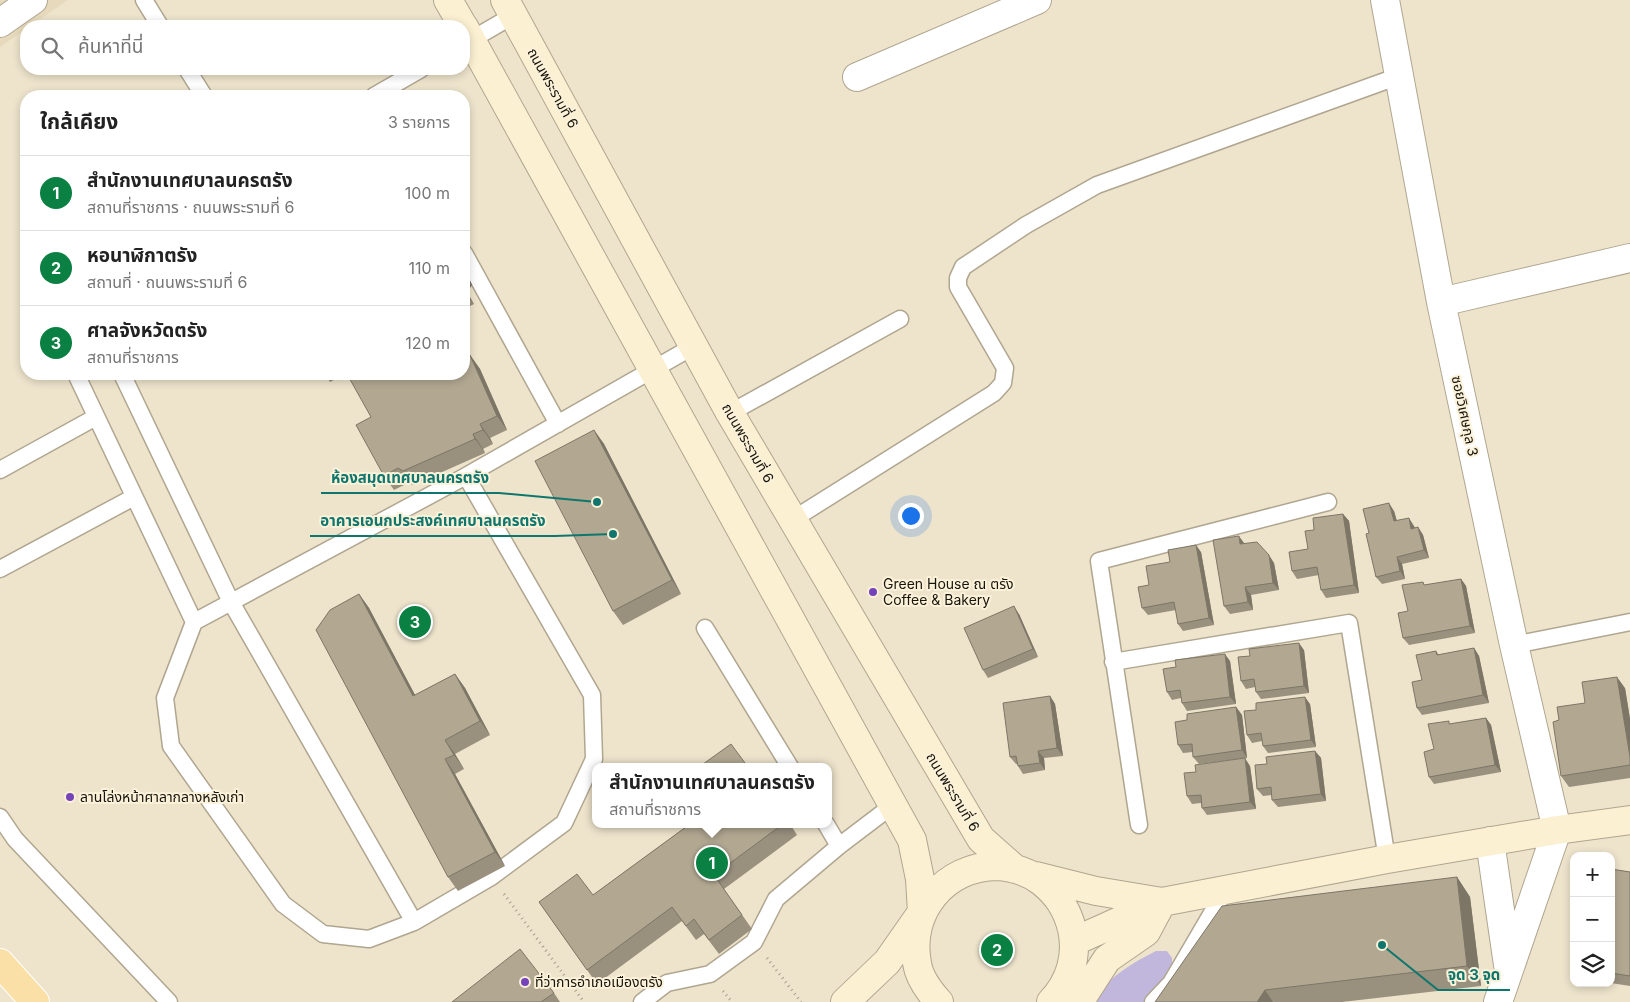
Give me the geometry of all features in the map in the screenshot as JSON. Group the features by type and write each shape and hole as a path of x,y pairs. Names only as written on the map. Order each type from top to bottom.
{"main road":[{"path":"0,963 35,1002"}],"street":[{"path":"0,22 33,0"},
{"path":"448,0 458,20"},
{"path":"856,77 1037,0"},
{"name":"ซอยวิเศษกุล 3","path":"1385,0 1441,302 1514,645 1557,830"},
{"name":"ถนนพระรามที่ 6","path":"510,8 730,413 981,839 1055,893 1069,916 1075,942 1065,1000"},
{"path":"470,43 654,370 894,804 912,840 920,879 922,912 915,937 917,964 927,988 939,1002"},
{"path":"1441,302 1630,261"},
{"path":"1075,942 1162,902 1386,859 1557,830 1630,820"},
{"path":"1498,1002 1557,830"},
{"path":"1490,841 1508,969"},
{"path":"845,1002 886,962 937,890 958,874 983,866 1009,867 1096,891 1162,902"},
{"path":"1065,1000 1083,996 1107,959 1146,932 1162,902"}],"lane":[{"path":"144,0 156,20"},
{"path":"470,31 510,8"},
{"path":"190,75 200,90"},
{"path":"386,90 411,75"},
{"path":"792,520 994,394 1003,383 1005,368 958,287 958,278 963,267 1026,225 1097,185 1399,76"},
{"path":"470,264 558,424"},
{"path":"730,413 900,319"},
{"path":"592,764 564,823 491,877 414,922 369,940 323,934 283,904 171,746 166,698 194,622 466,476 694,346"},
{"path":"79,380 194,622"},
{"path":"125,380 231,602 414,922"},
{"path":"0,470 96,417"},
{"path":"466,476 592,695 593,763"},
{"path":"0,569 134,497"},
{"path":"1139,825 1099,561 1328,502"},
{"path":"1514,645 1630,622"},
{"path":"1113,662 1349,623 1386,859"},
{"path":"705,628 788,763"},
{"path":"642,1002 667,983 710,974 754,942 776,900 839,846 894,804"},
{"path":"0,818 15,839 168,1002"},
{"path":"828,828 839,846"},
{"path":"1153,1002 1171,983 1226,889"}],"path":[{"path":"491,877 584,1002"},
{"path":"754,942 801,1002"}],"shaded area":[{"path":"0,0 68,0 39,20 20,20 20,33 0,47"},
{"path":"1156,951 1167,951 1172,958 1172,970 1146,1002 1095,1002 1099,994 1112,979 1139,960"}],"building":[{"path":"470,355 497,416 480,424 483,430 473,434 475,439 403,471 398,468 384,476 356,425 371,417 350,380 470,380"},
{"path":"594,430 672,580 613,611 535,461"},
{"path":"1389,503 1394,521 1409,518 1411,529 1418,527 1424,550 1397,557 1400,571 1376,577 1366,534 1369,533 1363,509"},
{"path":"1343,514 1354,585 1321,590 1317,567 1292,571 1289,552 1308,549 1305,531 1314,530 1313,518"},
{"path":"1239,536 1240,544 1257,542 1269,555 1273,583 1245,587 1248,602 1224,606 1213,540"},
{"path":"1196,545 1209,618 1178,624 1174,602 1142,608 1138,587 1149,585 1146,566 1170,562 1168,550"},
{"path":"1461,579 1470,626 1403,638 1398,613 1408,611 1402,585 1423,582 1424,585"},
{"path":"359,594 413,696 455,674 480,721 445,740 454,755 445,759 495,852 448,877 316,630 330,610"},
{"path":"1014,606 1033,649 983,670 964,628"},
{"path":"1299,643 1304,686 1256,692 1254,679 1241,681 1238,657 1250,656 1249,649"},
{"path":"1474,648 1483,695 1417,708 1412,682 1422,680 1416,655 1436,651 1437,655"},
{"path":"1225,654 1230,697 1182,703 1180,690 1167,692 1163,669 1176,667 1175,660"},
{"path":"1617,677 1630,765 1561,776 1553,722 1559,720 1557,707 1585,703 1582,682"},
{"path":"1050,696 1057,748 1038,751 1040,763 1018,766 1016,756 1010,757 1003,703"},
{"path":"1305,697 1311,740 1263,746 1261,733 1247,735 1244,711 1256,710 1256,703"},
{"path":"1236,707 1242,750 1193,757 1192,744 1178,745 1175,722 1187,720 1187,714"},
{"path":"1486,718 1495,765 1429,777 1424,752 1434,749 1428,724 1449,721 1449,724"},
{"path":"731,744 745,763 705,763"},
{"path":"1315,751 1321,794 1272,800 1271,787 1257,789 1255,765 1267,764 1266,757"},
{"path":"1245,758 1250,802 1202,808 1201,795 1187,796 1184,773 1196,772 1195,765"},
{"path":"685,828 778,828 714,875 742,915 709,940 694,919 686,926 672,907 587,970 539,902 577,874 593,895"},
{"path":"1615,870 1630,872 1630,976 1615,974"},
{"path":"1457,877 1467,966 1265,990 1257,1002 1155,1002 1222,906"},
{"path":"520,949 554,993 541,1002 452,1002"}],"place":[{"name":"ห้องสมุดเทศบาลนครตรัง","path":"597,502"},
{"name":"อาคารเอนกประสงค์เทศบาลนครตรัง","path":"613,534"},
{"name":"Green House ณ ตรัง Coffee & Bakery","path":"873,592"},
{"name":"ศาลจังหวัดตรัง","path":"415,622"},
{"name":"ลานโล่งหน้าศาลากลางหลังเก่า","path":"70,797"},
{"name":"สำนักงานเทศบาลนครตรัง","path":"712,863"},
{"name":"จุด 3 จุด","path":"1382,945"},
{"name":"หอนาฬิกาตรัง","path":"997,950"},
{"name":"ที่ว่าการอำเภอเมืองตรัง","path":"525,982"}]}
